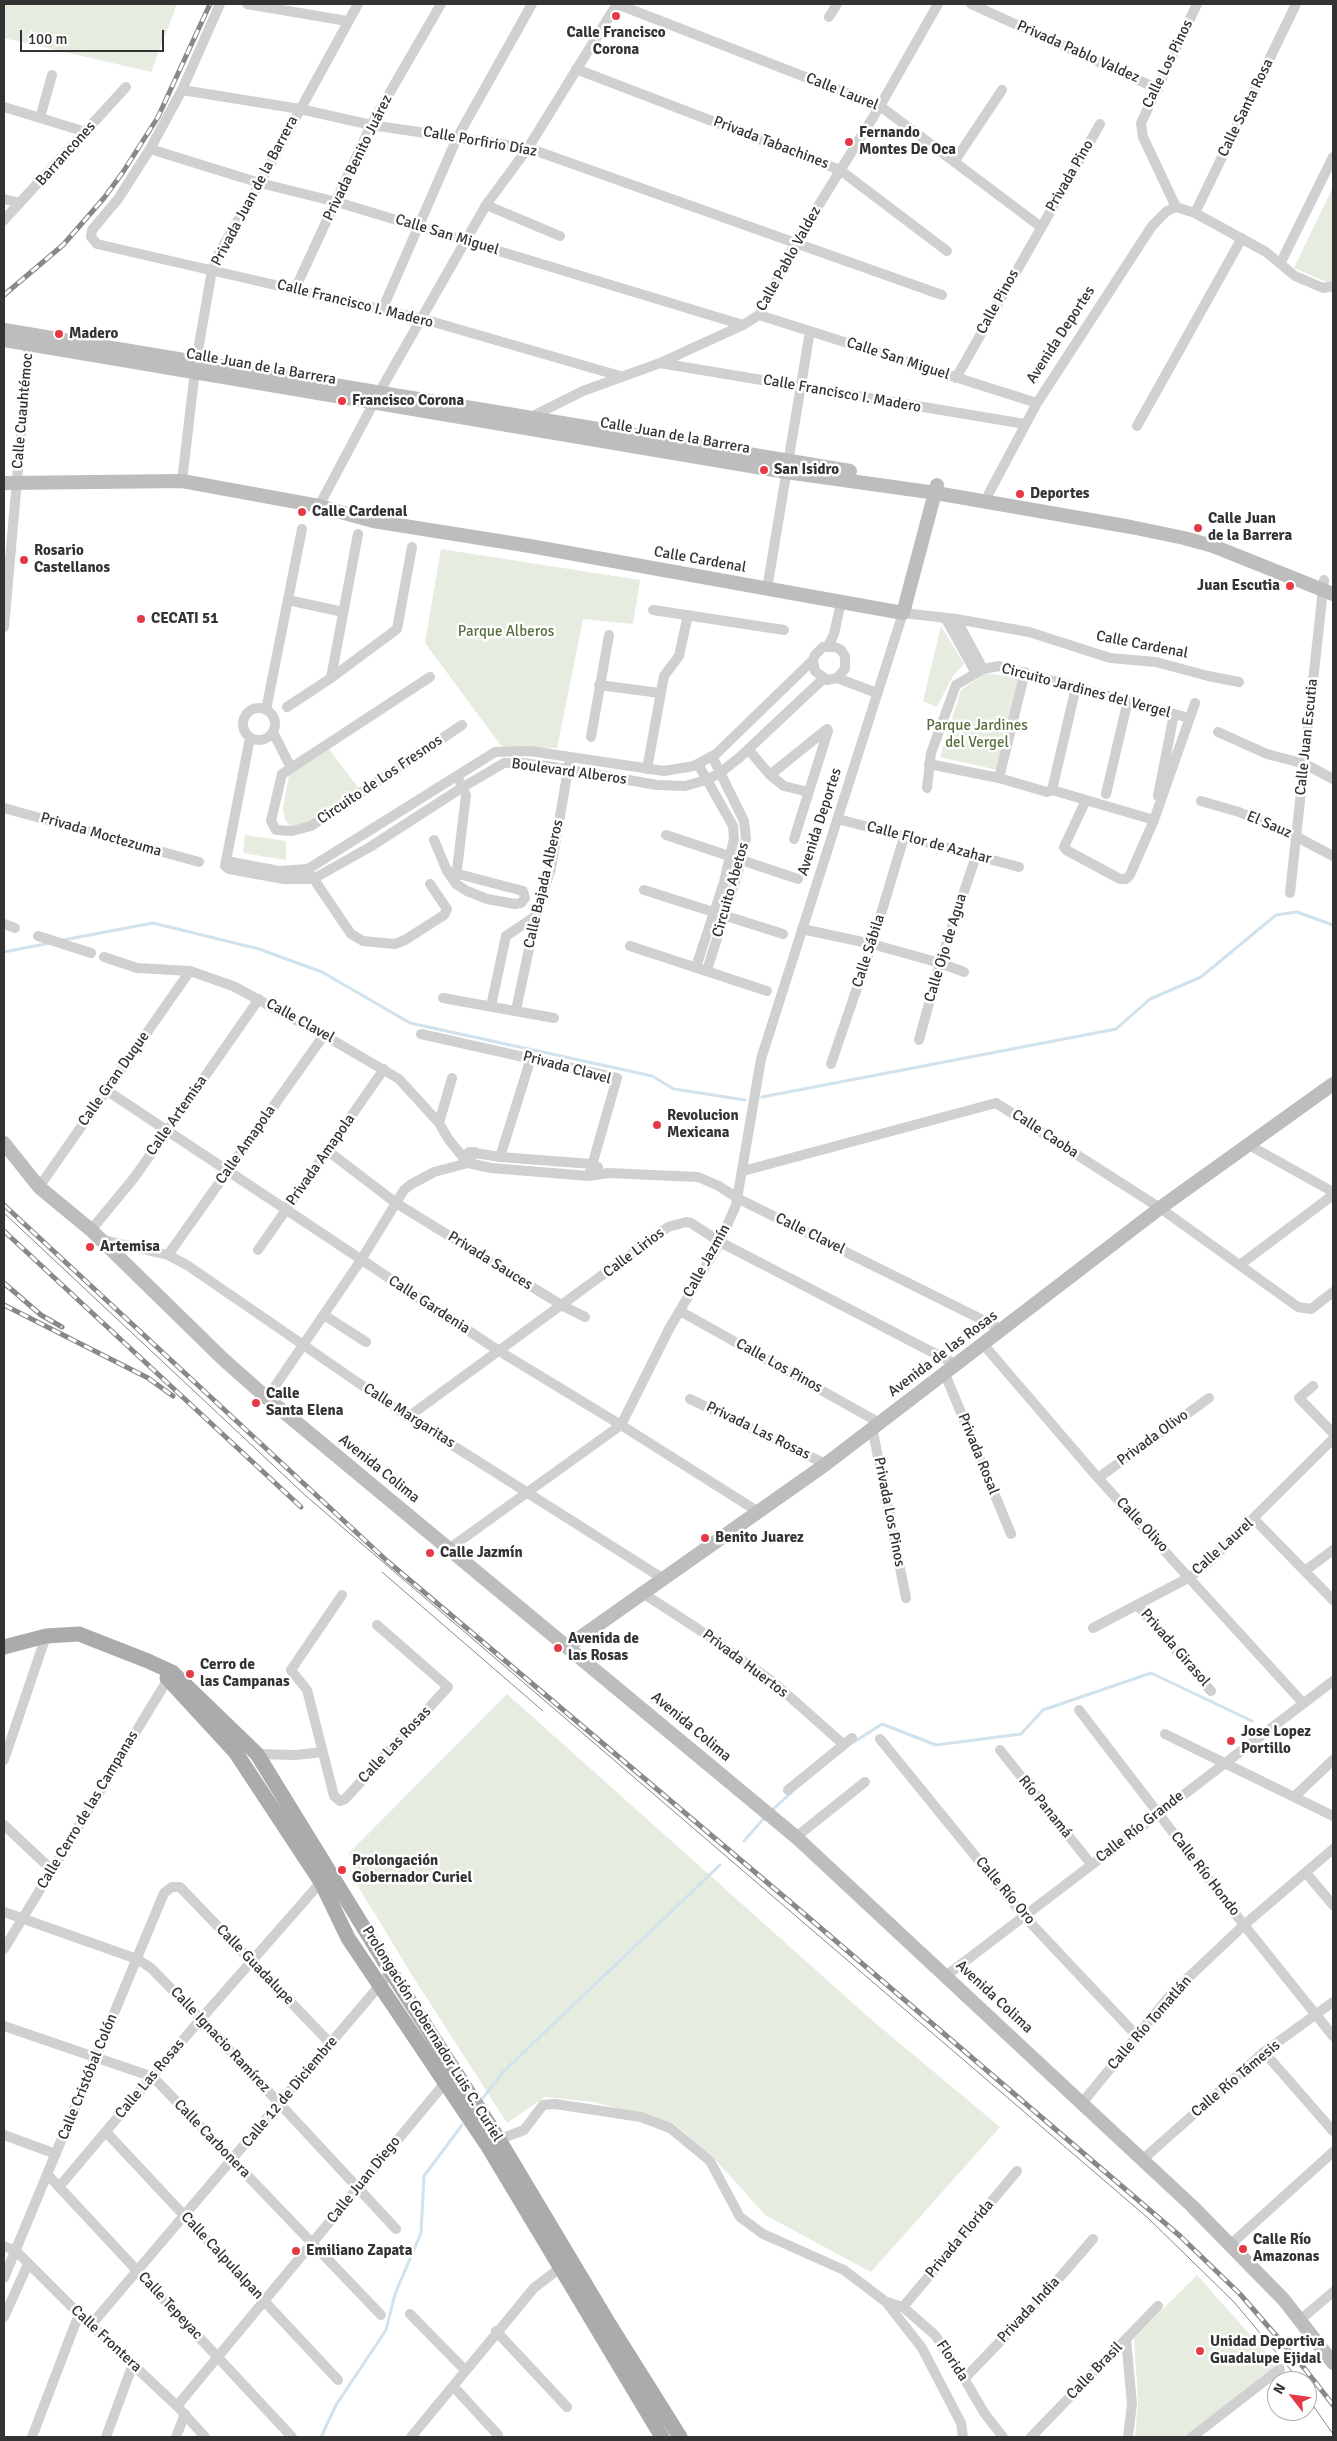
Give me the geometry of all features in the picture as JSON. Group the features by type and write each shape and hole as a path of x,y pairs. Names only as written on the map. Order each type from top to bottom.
{"main road":[{"name":"Prolongación Gobernador Luis C. Curiel","path":"4,1647 46,1636 79,1634 148,1661 170,1675 257,1754 391,1972 457,2072 560,2268 662,2437"},
{"name":"Prolongación Gobernador Luis C. Curiel","path":"170,1675 236,1754 321,1882 348,1938 443,2082 493,2142 680,2437"}],"street":[{"path":"150,149 182,90 220,4"},
{"path":"247,4 347,21"},
{"name":"Privada Juan de la Barrera","path":"182,481 196,367 212,270 220,251 260,183 358,4"},
{"name":"Privada Benito Juárez","path":"295,289 337,202 371,125 441,4"},
{"path":"382,310 457,138 532,4"},
{"path":"319,506 465,240 486,205 528,148 617,4"},
{"name":"Calle Laurel","path":"617,4 880,106 1040,227"},
{"path":"829,16 836,4"},
{"name":"Calle Pablo Valdez","path":"528,422 620,376 660,363 743,325 759,315 796,242 880,106 938,4"},
{"name":"Privada Pablo Valdez","path":"971,4 1158,88"},
{"name":"Calle Los Pinos","path":"1176,207 1143,137 1141,129 1142,117 1158,88 1197,4"},
{"name":"Calle Santa Rosa","path":"1195,213 1296,4"},
{"name":"Privada Tabachines","path":"576,69 840,170 947,250"},
{"path":"40,118 52,76"},
{"name":"Barrancones","path":"4,220 126,87"},
{"name":"Calle Porfirio Díaz","path":"182,90 300,109 371,125 528,148 942,295"},
{"path":"954,162 1002,90"},
{"path":"4,107 86,132"},
{"name":"Privada Pino","path":"1040,227 1100,124"},
{"name":"Calle San Miguel","path":"150,149 260,183 337,202 418,226 743,325"},
{"name":"Calle Francisco I. Madero","path":"150,149 118,200 92,230 91,237 97,244 423,319 620,376"},
{"path":"1280,262 1333,157"},
{"path":"4,200 20,203"},
{"path":"486,205 560,236"},
{"path":"1176,207 1195,213 1242,238 1280,262 1295,276 1323,288 1333,286"},
{"name":"Avenida Deportes","path":"989,493 1037,403 1152,226 1167,211 1176,207"},
{"name":"Calle Pinos","path":"956,378 1040,227"},
{"path":"1137,426 1242,238"},
{"name":"Calle San Miguel","path":"759,315 1037,403"},
{"name":"Calle Juan de la Barrera","path":"4,330 196,367 787,467 937,489 1190,531 1328,587"},
{"path":"767,589 810,331"},
{"name":"Calle Juan de la Barrera","path":"4,340 196,367"},
{"name":"Calle Cuauhtémoc","path":"4,627 11,482 29,345"},
{"name":"Calle Francisco I. Madero","path":"660,363 1025,424"},
{"name":"Calle Cardenal","path":"11,482 182,481 319,506 373,521 540,548 903,613 956,619 1029,632 1110,658 1156,662 1239,682"},
{"name":"Avenida Deportes","path":"743,1171 757,1074 903,613 937,489"},
{"name":"Calle Juan de la Barrera","path":"937,489 989,493 1127,522"},
{"path":"266,710 302,529"},
{"path":"331,678 358,534"},
{"path":"287,707 331,678 397,629 412,547"},
{"name":"Calle Juan Escutia","path":"1290,893 1304,764 1328,587"},
{"path":"288,600 343,612"},
{"path":"828,646 834,634 841,602"},
{"path":"653,610 784,630"},
{"path":"647,769 660,693 667,669 679,656 688,615"},
{"path":"927,788 931,754 956,685 980,671 946,619 942,617"},
{"name":"Circuito Jardines del Vergel","path":"956,619 980,671 999,666 1189,718"},
{"path":"591,737 609,635"},
{"path":"836,678 846,669 846,662 841,650 828,646 818,650 813,660 815,671 823,679 836,678 877,693"},
{"name":"Boulevard Alberos","path":"310,874 327,860 456,775 495,752 530,751 664,771 698,764 712,756 813,660"},
{"path":"998,778 1025,672"},
{"name":"Circuito de Los Fresnos","path":"430,677 282,774 270,821 276,830 292,831 311,826 462,725"},
{"name":"Boulevard Alberos","path":"250,738 226,861 279,871 310,874 370,847 463,787 504,764 522,763 657,785 685,786 706,780 720,773 748,749 823,679"},
{"path":"599,685 660,693"},
{"path":"1052,790 1076,687"},
{"path":"1106,794 1128,700"},
{"name":"Circuito Jardines del Vergel","path":"1086,800 1064,847 1066,850 1104,871 1126,879 1130,875 1154,820 1195,703"},
{"path":"273,732 260,741 250,738 244,730 244,719 250,711 256,708 266,710 274,717 273,732 291,768"},
{"path":"1161,800 1157,792 1174,714"},
{"path":"770,775 827,728 828,731 794,839"},
{"path":"1218,732 1267,754 1304,764 1333,779"},
{"path":"748,749 770,775 784,786 808,792"},
{"name":"Circuito Abetos","path":"696,967 742,859 746,838 744,820 712,756"},
{"name":"Calle Bajada Alberos","path":"516,1010 536,916 551,868 570,758"},
{"name":"Circuito Abetos","path":"698,764 733,826 734,839 707,970"},
{"path":"929,764 998,778 1047,792 1052,790 1154,820"},
{"path":"453,876 466,796 456,775"},
{"name":"El Sauz","path":"1201,801 1240,812 1297,837 1333,856"},
{"name":"Privada Moctezuma","path":"4,808 199,862"},
{"name":"Calle Flor de Azahar","path":"838,819 1019,867"},
{"path":"666,835 798,879"},
{"name":"Calle Sábila","path":"831,1064 872,944 904,837"},
{"path":"434,840 453,876 467,891 487,899 515,904 521,903 525,898 523,891 453,876"},
{"name":"Calle Ojo de Agua","path":"919,1040 940,963 976,856"},
{"path":"310,874 351,934 363,941 395,944 405,940 444,915 447,909 430,884"},
{"path":"644,890 783,934"},
{"path":"491,1006 506,936 536,916"},
{"path":"4,924 15,928"},
{"path":"802,929 872,944 940,963 964,972"},
{"path":"38,936 91,953"},
{"path":"630,946 767,991"},
{"name":"Calle Clavel","path":"104,957 137,968 190,971 233,986 324,1035 384,1069 407,1086 439,1123 458,1152 468,1162 491,1168 589,1176 608,1173 698,1177 720,1186 737,1198 1003,1330"},
{"name":"Calle Gran Duque","path":"39,1186 190,971"},
{"path":"443,998 554,1018"},
{"name":"Calle Artemisa","path":"96,1235 259,999"},
{"name":"Privada Clavel","path":"421,1034 617,1078 589,1176"},
{"name":"Calle Amapola","path":"168,1255 324,1035"},
{"path":"500,1157 531,1058"},
{"name":"Privada Amapola","path":"258,1250 384,1069"},
{"path":"439,1123 452,1078"},
{"name":"Avenida de las Rosas","path":"568,1646 641,1592 826,1464 875,1424 957,1365 1160,1208 1333,1084"},
{"name":"Calle Gardenia","path":"106,1090 499,1351 622,1425 757,1511"},
{"name":"Calle Caoba","path":"743,1171 996,1103 1160,1208 1241,1264 1298,1307 1311,1309 1333,1292"},
{"name":"Avenida Colima","path":"4,1143 39,1186 96,1235 223,1359 267,1398 796,1837 947,1975 1192,2206 1284,2300 1333,2362"},
{"path":"1241,1264 1333,1193 1249,1145"},
{"name":"Privada Sauces","path":"328,1151 396,1203 563,1306 585,1317"},
{"name":"Calle Clavel","path":"458,1152 592,1164 608,1173"},
{"path":"267,1398 361,1260 396,1203 410,1185 434,1172 468,1162 474,1152"},
{"name":"Calle Jazmín","path":"450,1548 526,1491 622,1425 680,1311 720,1242 736,1205 743,1171"},
{"name":"Calle Lirios","path":"408,1417 668,1228 682,1223 691,1223 720,1242 957,1365"},
{"name":"Calle Margaritas","path":"96,1235 168,1255 187,1266 408,1417 662,1578"},
{"name":"Calle Los Pinos","path":"680,1311 875,1424"},
{"path":"324,1315 366,1342"},
{"name":"Calle Olivo","path":"983,1344 1098,1478 1190,1577 1302,1703"},
{"name":"Privada Rosal","path":"945,1374 1011,1534"},
{"path":"1313,1386 1298,1398 1333,1433"},
{"name":"Privada Las Rosas","path":"690,1398 826,1464"},
{"name":"Privada Olivo","path":"1098,1478 1208,1398"},
{"name":"Privada Los Pinos","path":"875,1424 906,1598"},
{"name":"Calle Laurel","path":"1093,1628 1190,1577 1254,1518 1333,1439"},
{"path":"1254,1518 1333,1600"},
{"path":"1306,1570 1333,1550"},
{"name":"Privada Huertos","path":"641,1592 772,1681 843,1744"},
{"path":"257,1754 296,1755 322,1752 307,1690 291,1670 342,1595"},
{"name":"Privada Girasol","path":"1138,1606 1211,1691"},
{"name":"Calle Las Rosas","path":"322,1752 334,1796 340,1801 345,1799 448,1687 377,1624"},
{"path":"4,1760 46,1636"},
{"name":"Calle Cerro de las Campanas","path":"4,1949 170,1675"},
{"name":"Calle Río Grande","path":"947,1975 1333,1681"},
{"name":"Calle Río Hondo","path":"1079,1710 1244,1926 1333,2036"},
{"path":"1165,1734 1226,1762 1333,1816"},
{"path":"788,1790 852,1738"},
{"name":"Calle Río Oro","path":"880,1738 1024,1916 1137,2036"},
{"name":"Río Panamá","path":"1000,1750 1091,1864"},
{"path":"1294,1797 1333,1760"},
{"path":"796,1837 864,1782"},
{"path":"4,1825 52,1870"},
{"name":"Calle Río Tomatlán","path":"1082,2103 1172,1993 1244,1926 1333,1849"},
{"path":"1306,1873 1333,1905"},
{"name":"Calle Las Rosas","path":"60,2187 251,1960 321,1882"},
{"name":"Calle Cristóbal Colón","path":"4,2278 164,1892 172,1886 180,1887"},
{"name":"Calle Guadalupe","path":"180,1887 331,2044"},
{"name":"Calle Ignacio Ramírez","path":"4,1912 136,1959 151,1968 201,2019 396,2229"},
{"name":"Calle 12 de Diciembre","path":"91,2325 391,1972"},
{"name":"Calle Río Támesis","path":"1142,2160 1264,2052 1317,2016 1333,2002"},
{"name":"Calle Carbonera","path":"4,2026 153,2077 381,2315"},
{"path":"1264,2052 1333,2131"},
{"name":"Calle Juan Diego","path":"176,2437 181,2410 218,2357 358,2189 443,2082 457,2072"},
{"path":"493,2142 524,2130 543,2105 554,2104 640,2117 670,2128 710,2161 740,2217 763,2234 844,2270 886,2302 922,2348 961,2423 964,2437"},
{"name":"Calle Calpulalpan","path":"106,2132 338,2380"},
{"path":"4,2135 56,2154"},
{"path":"1230,2245 1333,2152"},
{"name":"Privada Florida","path":"903,2307 1017,2171"},
{"name":"Calle Tepeyac","path":"48,2174 292,2437"},
{"name":"Privada India","path":"964,2379 1041,2299 1093,2239"},
{"name":"Calle Frontera","path":"4,2246 16,2251 79,2314 181,2410 205,2437"},
{"path":"4,2317 28,2264"},
{"path":"411,2437 496,2331 534,2288 560,2268"},
{"path":"1300,2320 1333,2292"},
{"name":"Florida","path":"886,2302 903,2307 935,2335 985,2414 1002,2437"},
{"name":"Calle Brasil","path":"1031,2437 1158,2306"},
{"path":"32,2437 79,2314"},
{"path":"410,2314 466,2370"},
{"path":"496,2331 567,2407"},
{"path":"1126,2338 1132,2404 1128,2437"},
{"path":"106,2437 133,2364"},
{"path":"1198,2436 1280,2369"},
{"path":"453,2386 498,2435"}],"green space":[{"path":"4,4 177,4 151,72 4,38"},
{"path":"1333,187 1333,281 1327,282 1294,268"},
{"name":"Parque Alberos","path":"441,549 640,580 633,624 583,619 557,748 502,747 425,643"},
{"path":"941,626 964,664 953,676 937,707 923,701"},
{"name":"Parque Jardines del Vergel","path":"985,673 1021,678 997,770 940,757 961,690"},
{"path":"329,749 359,789 308,822 290,826 285,820 283,808 289,775"},
{"path":"245,835 286,841 286,860 243,853"},
{"path":"507,1694 874,2022 1000,2127 871,2272 765,2215 713,2157 675,2125 594,2102 545,2097 507,2123 412,1975 359,1888 349,1853"},
{"name":"Unidad Deportiva Guadalupe Ejidal","path":"1197,2275 1277,2365 1267,2371 1267,2373 1200,2428 1185,2437 1135,2437 1138,2401 1134,2338"}],"waterway":[{"path":"762,1097 1116,1029 1150,999 1201,977 1276,915 1297,912 1333,925"},
{"path":"63,940 153,923 259,949 322,972 410,1023 652,1076 674,1089 745,1100"},
{"path":"4,952 50,943"},
{"path":"854,1742 882,1724 936,1745 1021,1734 1043,1710 1151,1673 1252,1721"},
{"path":"771,1811 791,1793"},
{"path":"744,1841 765,1817"},
{"path":"483,2098 502,2073 720,1865"},
{"path":"321,2437 336,2405 386,2330 395,2294 421,2233 424,2176 462,2125"}],"tram line":[{"path":"4,1213 306,1496 1148,2218 1234,2302 1292,2371"},
{"path":"382,1572 543,1711"},
{"path":"1317,2411 1333,2434"}],"railway":[{"path":"4,295 63,245 104,198 123,172 158,117 210,4"},
{"path":"4,1205 386,1560 795,1906 1180,2236 1240,2294 1305,2369 1333,2405"},
{"path":"4,1231 301,1507"},
{"path":"4,1283 41,1315 62,1327"},
{"path":"4,1305 148,1378 173,1396"}],"place":[{"name":"Calle Francisco Corona","path":"616,16"},
{"name":"Fernando Montes De Oca","path":"849,142"},
{"name":"Madero","path":"59,334"},
{"name":"Francisco Corona","path":"342,401"},
{"name":"San Isidro","path":"764,470"},
{"name":"Deportes","path":"1020,494"},
{"name":"Calle Cardenal","path":"302,512"},
{"name":"Calle Juan de la Barrera","path":"1198,528"},
{"name":"Rosario Castellanos","path":"24,560"},
{"name":"Juan Escutia","path":"1290,586"},
{"name":"CECATI 51","path":"141,619"},
{"name":"Revolucion Mexicana","path":"657,1125"},
{"name":"Artemisa","path":"90,1247"},
{"name":"Calle Santa Elena","path":"256,1403"},
{"name":"Benito Juarez","path":"705,1538"},
{"name":"Calle Jazmín","path":"430,1553"},
{"name":"Avenida de las Rosas","path":"558,1648"},
{"name":"Cerro de las Campanas","path":"190,1674"},
{"name":"Jose Lopez Portillo","path":"1231,1741"},
{"name":"Prolongación Gobernador Curiel","path":"342,1870"},
{"name":"Calle Río Amazonas","path":"1243,2249"},
{"name":"Emiliano Zapata","path":"296,2251"},
{"name":"Unidad Deportiva Guadalupe Ejidal","path":"1200,2351"}]}
